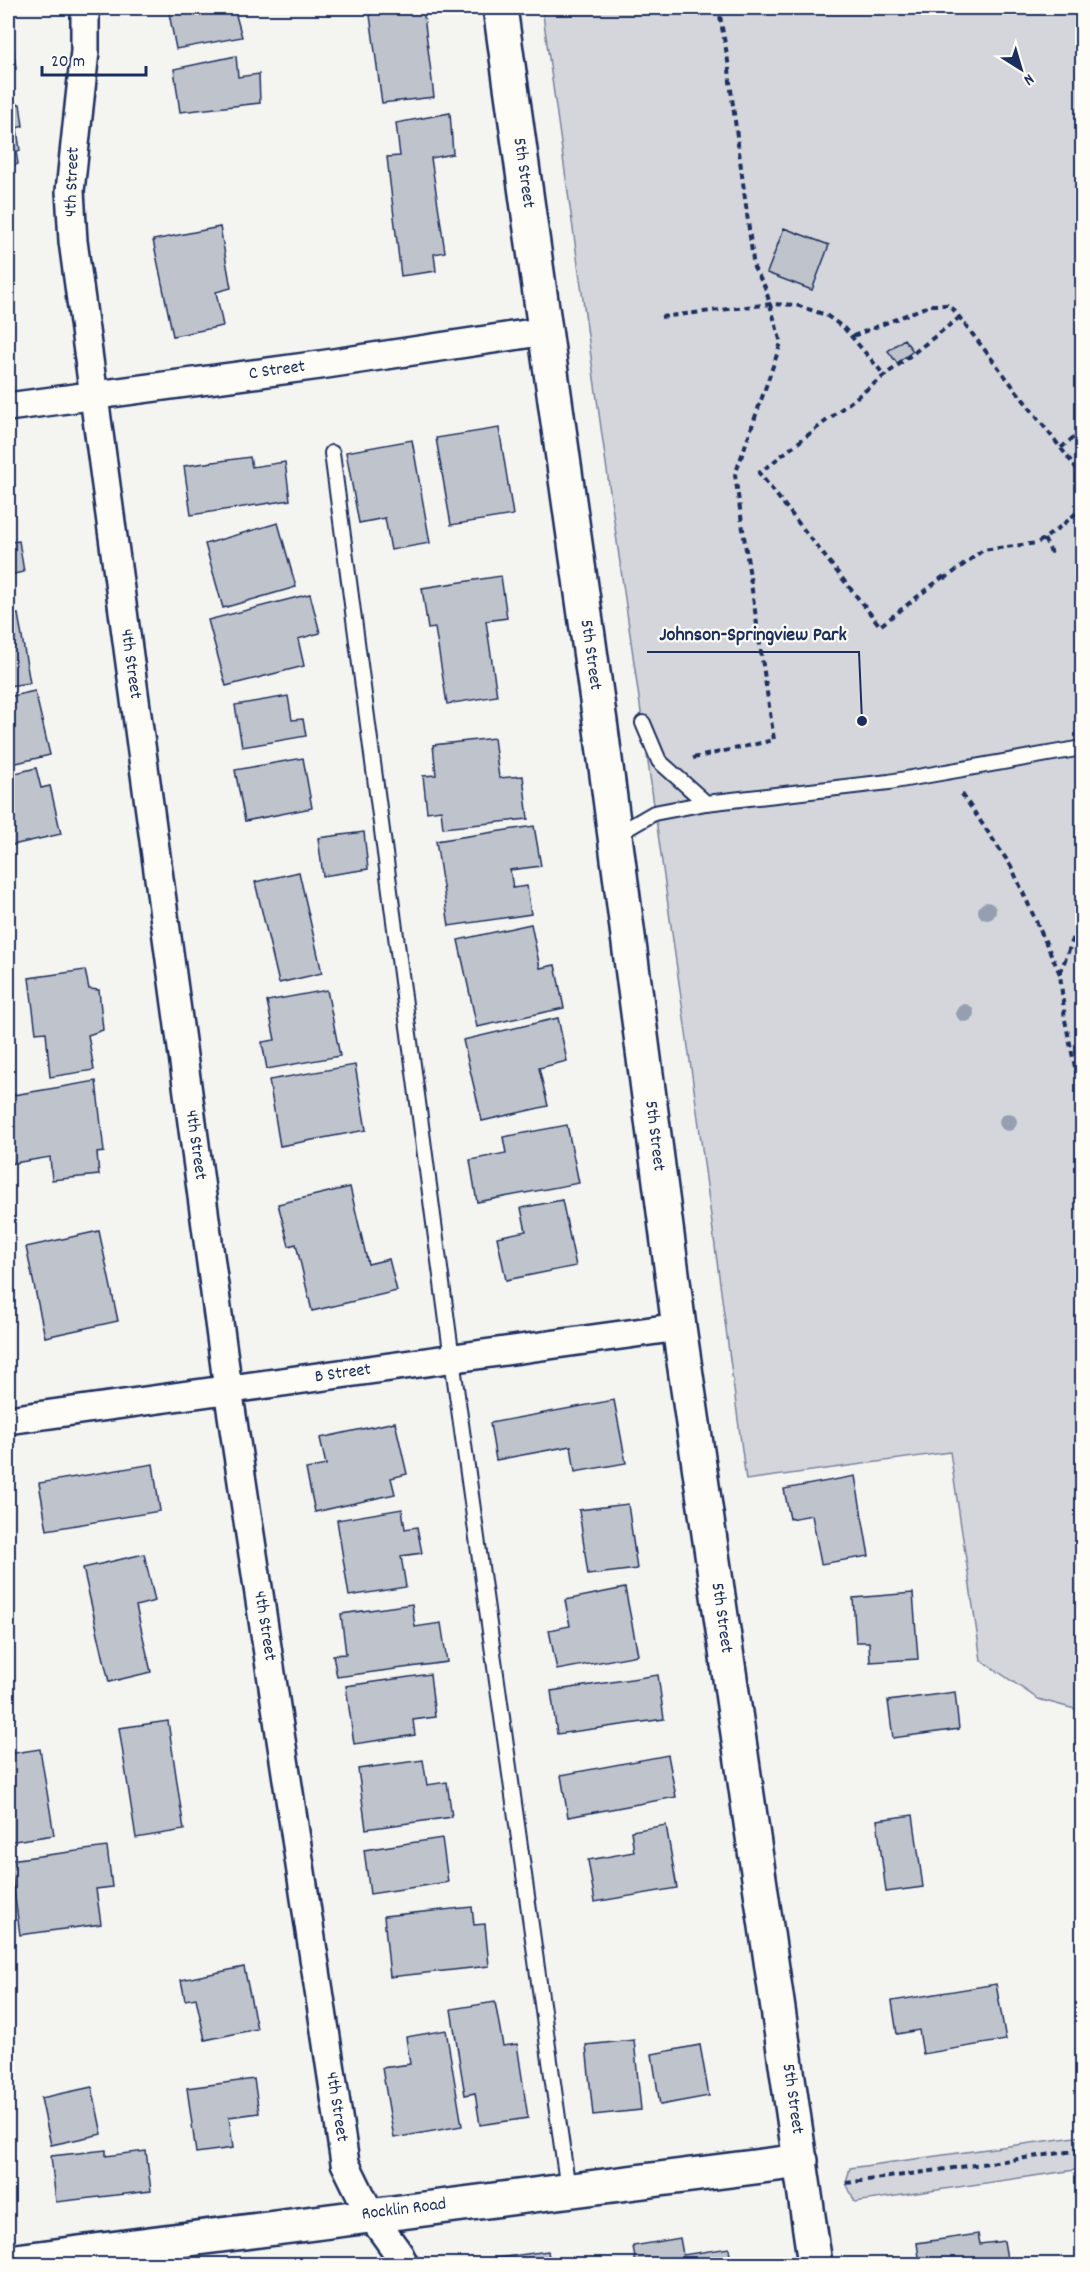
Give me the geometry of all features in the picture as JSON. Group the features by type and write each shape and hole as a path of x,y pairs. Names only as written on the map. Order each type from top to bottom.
{"street":[{"name":"4th Street","path":"85,8 86,51 70,191 78,287 95,397 228,1389 345,2163 370,2214 399,2254 404,2265"},
{"name":"5th Street","path":"500,8 615,836 679,1327 815,2265"},
{"name":"C Street","path":"8,407 95,397 546,331"},
{"name":"B Street","path":"8,1420 679,1327"},
{"name":"Rocklin Road","path":"8,2262 370,2214 801,2161"}],"lane":[{"path":"332,453 452,1359 568,2190"},
{"path":"643,723 659,761 706,803"},
{"path":"615,836 654,813 706,803 889,782 1083,748"}],"path":[{"path":"659,761 678,753 680,762 774,740 735,475 781,343 765,287 754,268 730,82 729,58 718,8"},
{"path":"661,317 771,304 796,305 817,311 835,321 853,336 885,376"},
{"path":"853,336 931,305 947,305 960,317 1061,448 1083,482"},
{"path":"960,317 759,473 880,626 944,575 946,578 983,550 1036,543 1044,539 1070,519 1079,510 1083,501"},
{"path":"1061,448 1083,430"},
{"path":"1044,539 1053,556"},
{"path":"947,771 1011,866 1060,974 1065,1020 1083,1100"},
{"path":"1060,974 1083,916"},
{"path":"846,2183 1083,2150"}],"shaded area":[{"path":"542,8 1082,8 1082,1711 1038,1699 981,1660 950,1452 746,1480 698,1118"},
{"path":"1082,2136 1082,2169 855,2202 846,2183 850,2168"}],"building":[{"path":"8,8 16,69 8,70"},
{"path":"168,8 234,8 242,37 176,49"},
{"path":"369,8 423,8 434,97 382,103"},
{"path":"236,56 238,77 259,74 260,103 180,112 174,69"},
{"path":"20,104 23,126 17,128 20,151 16,151 18,164 8,167 8,106"},
{"path":"450,113 453,154 431,158 445,252 434,254 436,271 401,276 387,157 400,156 396,123"},
{"path":"220,227 231,288 216,292 223,326 173,336 153,240"},
{"path":"784,228 829,245 812,290 767,273"},
{"path":"904,339 913,351 897,363 888,351"},
{"path":"499,428 513,515 451,525 436,438"},
{"path":"412,440 430,543 391,550 385,518 359,523 346,452"},
{"path":"250,457 252,467 285,462 290,500 191,515 184,466"},
{"path":"278,523 296,587 223,608 205,544"},
{"path":"8,530 10,542 19,541 24,572 8,575"},
{"path":"501,576 507,618 486,621 497,696 447,704 435,628 428,629 422,588"},
{"path":"310,594 320,633 298,639 304,666 226,686 208,620"},
{"path":"18,614 30,683 8,686 8,616"},
{"path":"35,691 50,755 8,765 8,697"},
{"path":"288,696 292,720 303,719 306,736 242,747 235,705"},
{"path":"494,738 499,778 523,776 528,819 443,828 441,810 427,812 423,776 436,775 433,745"},
{"path":"303,758 312,808 245,821 235,770"},
{"path":"36,768 41,788 50,786 61,834 8,846 8,775"},
{"path":"534,826 541,866 510,870 513,888 527,886 531,914 449,926 436,841"},
{"path":"364,832 368,869 323,876 318,838"},
{"path":"299,872 322,973 279,983 255,882"},
{"path":"531,924 540,968 555,965 564,1008 477,1027 458,940"},
{"path":"85,970 89,989 99,990 103,1030 88,1035 94,1070 50,1077 46,1032 36,1033 29,978"},
{"path":"327,990 340,1056 267,1069 262,1042 275,1040 267,1001"},
{"path":"558,1018 567,1061 539,1068 548,1106 482,1121 463,1040"},
{"path":"355,1065 366,1130 280,1146 269,1080"},
{"path":"96,1081 104,1152 97,1153 99,1175 52,1180 50,1157 8,1164 8,1096"},
{"path":"567,1125 579,1183 477,1202 470,1160 506,1153 503,1137"},
{"path":"350,1187 368,1264 389,1259 397,1291 312,1311 296,1244 289,1246 278,1204"},
{"path":"562,1200 576,1266 506,1280 497,1237 526,1231 521,1208"},
{"path":"99,1231 118,1321 45,1337 26,1247"},
{"path":"614,1400 626,1463 575,1472 571,1446 496,1460 490,1423"},
{"path":"395,1422 407,1474 391,1478 395,1494 315,1512 306,1469 326,1465 320,1438"},
{"path":"153,1464 160,1511 47,1530 39,1483"},
{"path":"855,1476 869,1556 821,1564 812,1515 790,1519 784,1489"},
{"path":"628,1504 637,1569 588,1575 579,1510"},
{"path":"402,1509 405,1529 417,1527 422,1553 401,1556 406,1587 349,1596 337,1520"},
{"path":"144,1554 155,1601 136,1606 151,1672 109,1682 83,1568"},
{"path":"625,1588 638,1655 557,1670 549,1630 570,1626 565,1600"},
{"path":"913,1593 918,1659 870,1662 869,1642 856,1642 853,1598"},
{"path":"412,1604 415,1627 441,1623 447,1662 337,1677 333,1655 346,1654 341,1614"},
{"path":"430,1674 435,1717 413,1720 415,1735 354,1744 346,1686"},
{"path":"658,1675 664,1719 557,1734 551,1691"},
{"path":"955,1692 959,1729 893,1738 888,1701"},
{"path":"168,1721 184,1830 136,1838 119,1728"},
{"path":"40,1749 54,1835 8,1842 8,1754"},
{"path":"668,1755 676,1797 568,1817 561,1775"},
{"path":"423,1760 427,1785 447,1782 452,1817 366,1829 358,1769"},
{"path":"913,1815 923,1887 886,1892 877,1820"},
{"path":"666,1825 677,1888 595,1902 588,1860 634,1852 631,1831"},
{"path":"442,1838 448,1882 370,1894 364,1850"},
{"path":"107,1847 112,1887 96,1889 101,1924 20,1935 10,1860"},
{"path":"472,1907 474,1925 485,1924 489,1966 390,1977 384,1916"},
{"path":"244,1967 257,2029 205,2040 196,1998 185,2000 181,1980"},
{"path":"996,1984 1006,2040 923,2054 919,2030 897,2034 892,2001"},
{"path":"495,2002 503,2046 517,2044 528,2118 480,2125 475,2093 465,2095 451,2009"},
{"path":"446,2030 462,2126 394,2138 382,2068 410,2064 406,2037"},
{"path":"634,2040 641,2110 593,2115 586,2045"},
{"path":"700,2045 709,2096 660,2105 652,2054"},
{"path":"254,2079 259,2113 229,2117 233,2148 196,2153 187,2088"},
{"path":"92,2087 102,2134 51,2145 41,2098"},
{"path":"106,2150 106,2156 146,2151 151,2191 56,2202 51,2156"},
{"path":"978,2234 980,2244 1004,2241 1008,2264 920,2264 917,2243"},
{"path":"680,2238 683,2255 729,2248 731,2264 636,2264 633,2246"},
{"path":"548,2251 550,2264 483,2264 482,2260"}],"place":[{"name":"Johnson-Springview Park","path":"862,721"}]}
